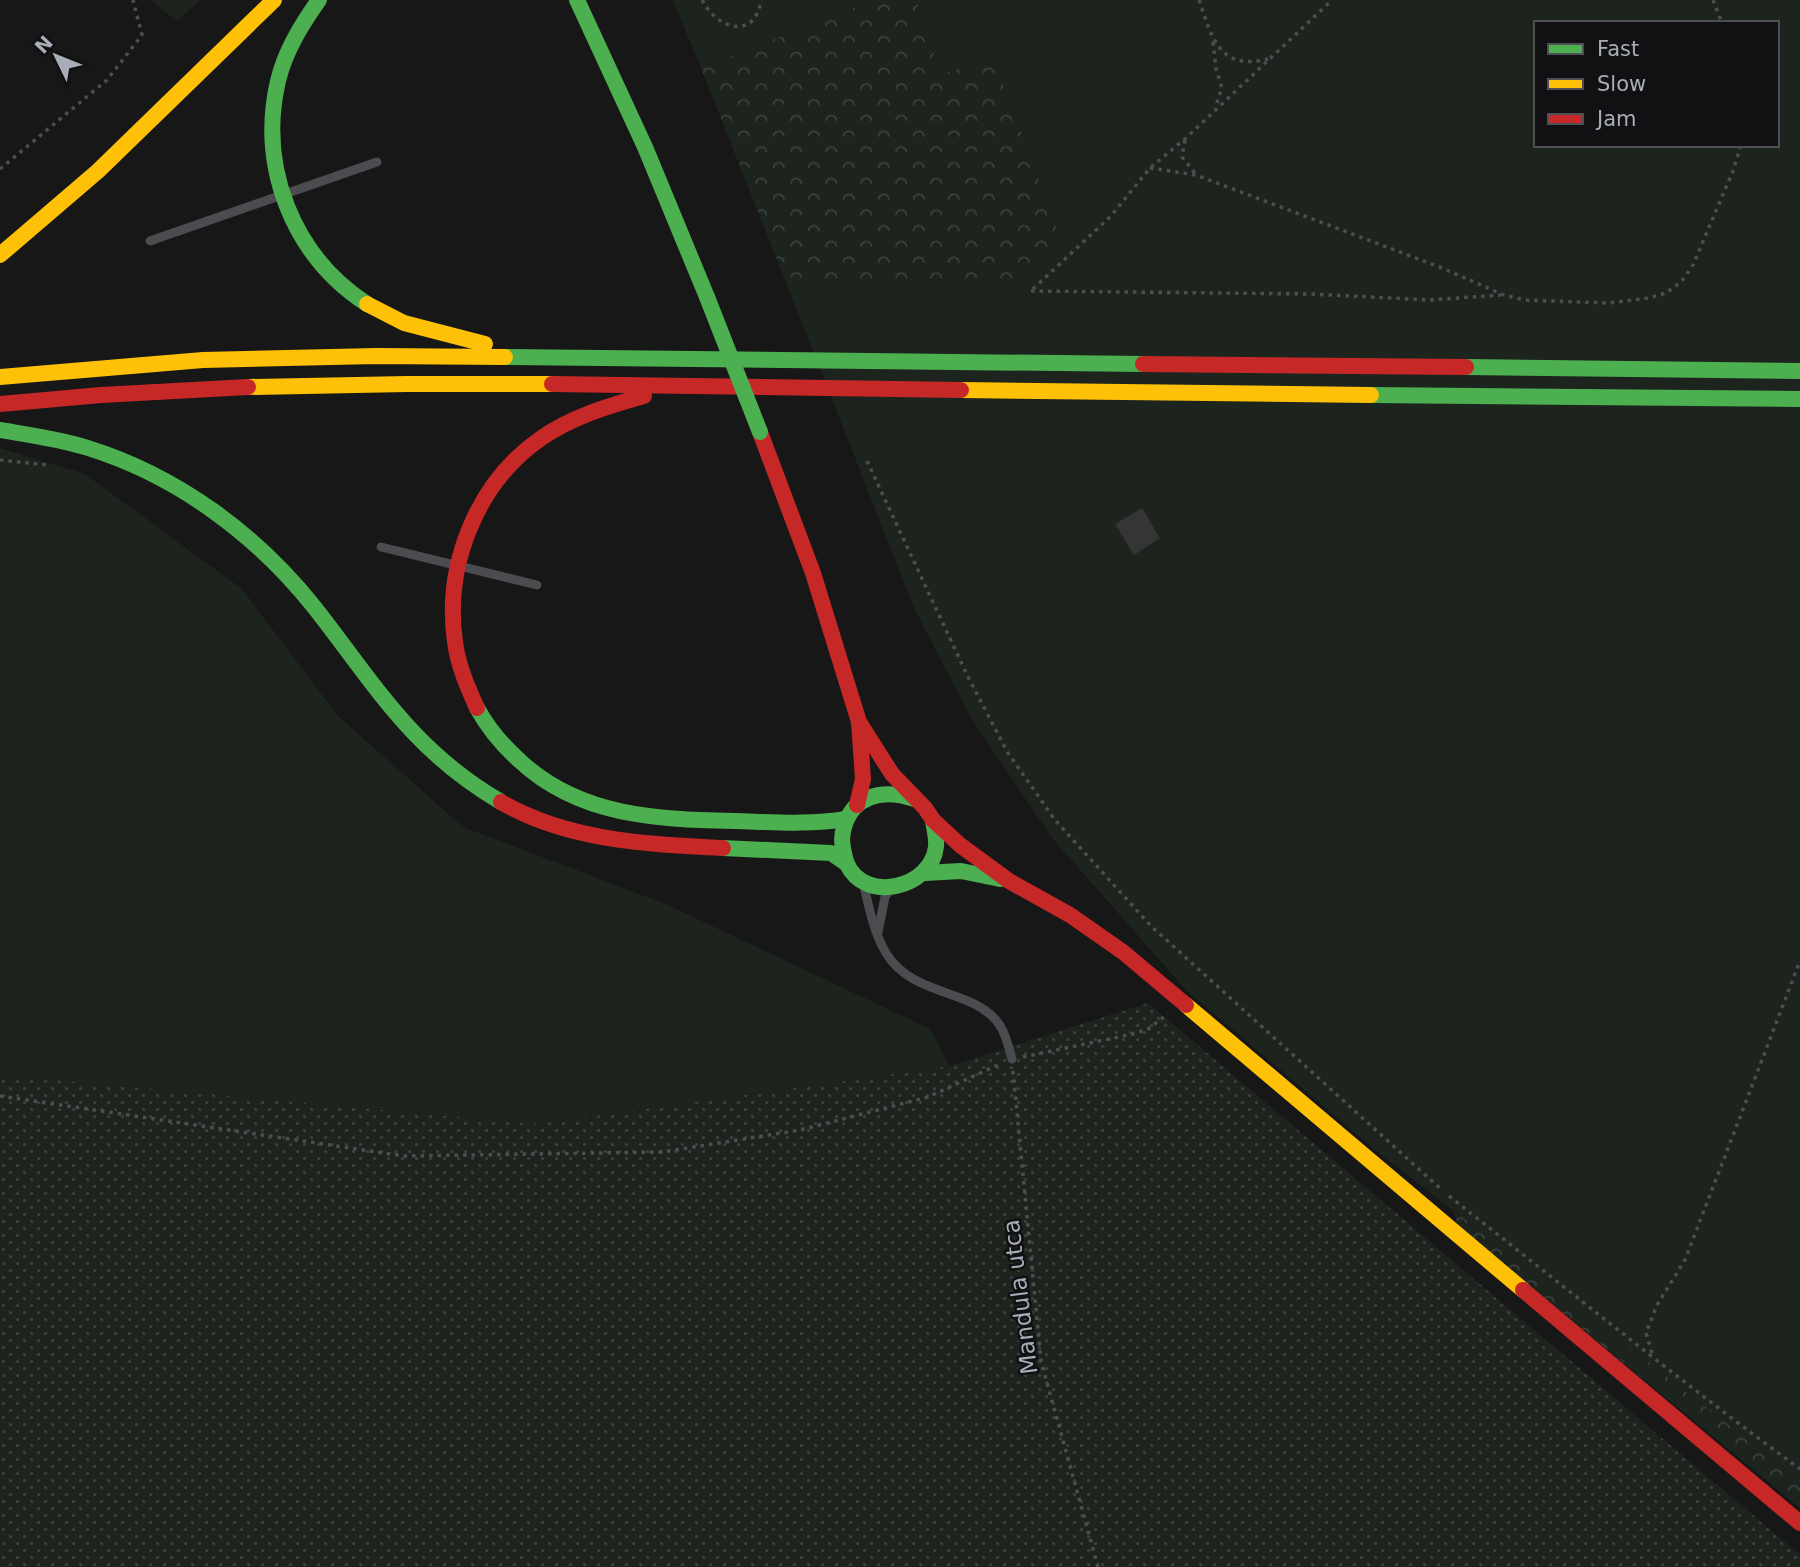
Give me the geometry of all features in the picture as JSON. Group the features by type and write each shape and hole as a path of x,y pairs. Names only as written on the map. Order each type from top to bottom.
{"main road":[{"path":"0,255 98,171 274,0"},
{"path":"319,0 290,46 278,81 272,145 281,195 299,235 322,267 347,291 378,312 409,325 534,357"},
{"path":"577,0 656,167 813,573 859,722 863,779 857,805"},
{"path":"0,377 203,360 376,356 1800,370"},
{"path":"0,404 177,390 322,385 683,386 1800,400"},
{"path":"683,386 603,407 564,424 528,447 506,470 484,498 468,529 456,567 452,627 460,668 478,710 507,750 544,781 584,802 622,812 668,818 811,823 846,819"},
{"path":"0,430 44,435 107,453 159,475 208,506 297,587 426,747 470,783 525,816 582,834 629,842 831,853 847,864 862,881 890,889 909,885 925,873 933,861 937,848 933,820"},
{"path":"859,722 892,774 933,820 960,845 1009,881 1070,915 1123,952 1800,1523"},
{"path":"847,864 842,841 846,819 857,805 884,793 900,793 914,799"},
{"path":"925,873 961,871 1009,881"}],"lane":[{"path":"150,241 377,162"},
{"path":"381,547 537,585"},
{"path":"862,881 877,934 886,953 917,982 981,1007 1003,1030 1012,1059"},
{"path":"877,934 885,897 890,889"}],"path":[{"path":"0,169 107,80 142,35 133,0"},
{"path":"702,0 716,20 729,27 741,26 754,18 761,0"},
{"path":"1199,0 1212,40 1222,88 1213,112"},
{"path":"1332,0 1186,138 1150,168 1111,216 1031,291 1311,294 1430,300 1504,295"},
{"path":"1713,0 1721,21"},
{"path":"1212,40 1230,58 1252,62 1271,58"},
{"path":"1186,138 1182,157 1196,175"},
{"path":"1150,168 1196,175 1443,268 1504,295 1525,300 1608,303 1666,293 1682,281 1693,265 1734,171 1740,147"},
{"path":"0,460 52,465"},
{"path":"867,461 968,677 1008,753 1055,820 1151,926 1446,1194 1702,1397 1800,1469"},
{"path":"1652,1355 1646,1333 1653,1314 1685,1259 1800,961"},
{"path":"0,1096 402,1156 663,1152 800,1130 928,1097 1012,1059 1148,1029 1180,1001"},
{"name":"Mandula utca","path":"1012,1059 1041,1361 1098,1567"}],"green space":[{"path":"150,0 200,0 177,21"},
{"path":"673,0 874,0 701,68"},
{"path":"874,0 916,0 941,74 993,58 1062,241 1003,288 784,277 701,68"},
{"path":"916,0 1800,0 1800,1480 1379,1153 1187,991 1052,838 972,720 914,608 784,277 1003,288 993,58 941,74"},
{"path":"0,448 85,474 242,589 337,715 463,827 668,905 930,1029 950,1066 537,1124 0,1075"},
{"path":"1148,1003 1800,1555 1800,1567 0,1567 0,1075 537,1124 950,1066"},
{"path":"1453,1210 1800,1480 1800,1508 1459,1228"}],"building":[{"path":"1142,508 1160,538 1134,555 1115,524"}],"traffic: fast":[{"path":"319,0 295,38 278,81 273,113 273,145 278,177 287,207 301,235 319,261 341,284 367,304"},
{"path":"577,0 645,147 707,297"},
{"path":"707,297 760,432"},
{"path":"505,357 1143,364"},
{"path":"1466,367 1800,371"},
{"path":"1371,395 1800,399"},
{"path":"0,430 67,442 121,460 153,475 214,511 268,556 292,581 397,715 419,738 443,761 501,802"},
{"path":"477,708 496,736 543,780 594,804 648,816 677,819 790,823 846,819"},
{"path":"914,799 883,794 868,798 854,808 844,827 842,843 847,864 856,876 868,884 882,887 896,886 923,873 936,847 933,820"},
{"path":"723,848 831,853 847,864"},
{"path":"925,873 961,871 1000,879"}],"traffic: slow":[{"path":"0,255 98,171 274,0"},
{"path":"367,304 404,323 485,344"},
{"path":"0,377 203,360 376,356 505,357"},
{"path":"248,387 552,384"},
{"path":"961,390 1371,395"},
{"path":"1186,1005 1523,1290"}],"traffic: jam":[{"path":"1143,364 1466,367"},
{"path":"552,384 961,390"},
{"path":"0,404 248,387"},
{"path":"477,708 458,659 453,613 460,556 483,502 499,478 518,457 552,431 603,408 644,396"},
{"path":"760,432 813,573 859,722 863,779 857,805"},
{"path":"859,722 892,774 933,820 960,845 1009,881 1070,915 1123,952 1186,1005"},
{"path":"501,802 527,815 581,833 637,842 723,848"},
{"path":"1523,1290 1800,1523"}]}
